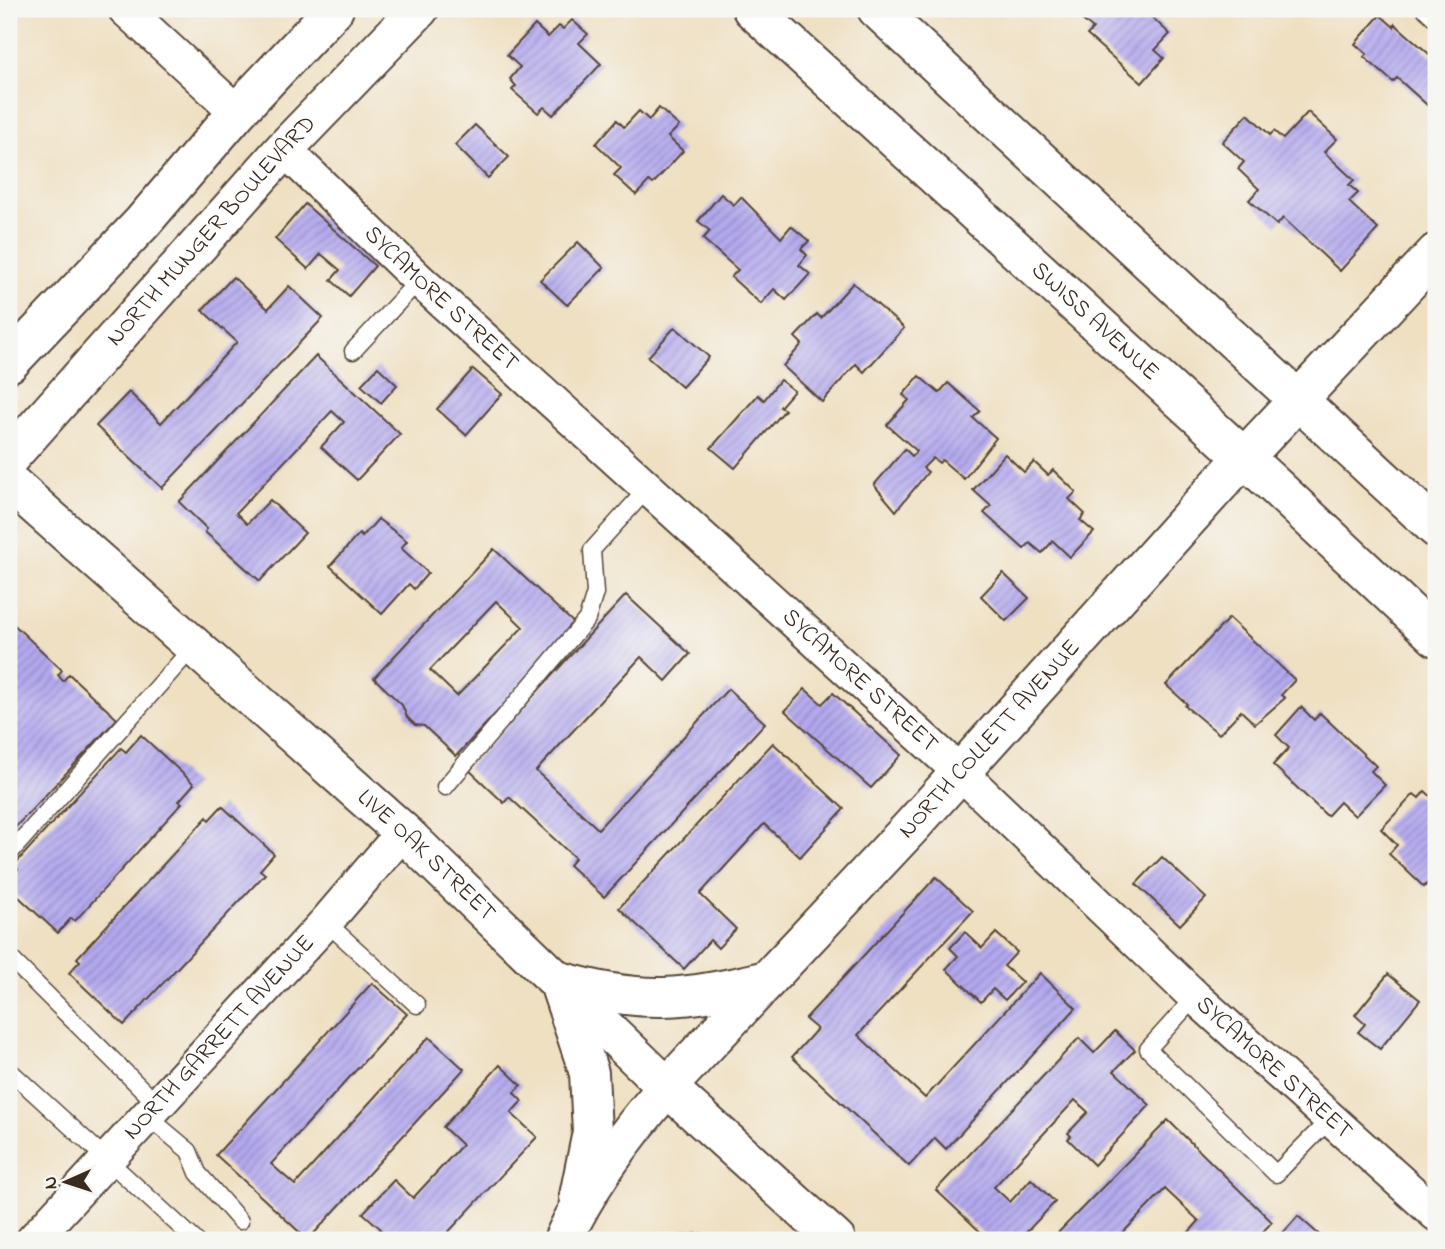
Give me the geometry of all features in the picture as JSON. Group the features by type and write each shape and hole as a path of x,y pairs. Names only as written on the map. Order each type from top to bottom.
{"street":[{"path":"125,9 237,113"},
{"path":"9,363 142,223 237,113 334,9"},
{"name":"NORTH MUNGER BOULEVARD","path":"9,458 284,149 419,9"},
{"name":"SWISS AVENUE","path":"752,9 1436,637"},
{"path":"877,9 1436,528"},
{"name":"SYCAMORE STREET","path":"284,149 419,280 960,772 1195,997 1436,1214"},
{"name":"NORTH COLLETT AVENUE","path":"570,1226 640,1118 667,1087 960,772 1297,400 1436,253"},
{"name":"LIVE OAK STREET","path":"9,482 403,832 667,1087 836,1240"},
{"name":"NORTH GARRETT AVENUE","path":"33,1240 326,922 403,832"},
{"path":"558,981 602,993 662,1000 704,996 767,980"},
{"path":"558,981 589,1073 592,1132 570,1226"}],"lane":[{"path":"1425,9 1436,19"},
{"path":"353,351 419,280"},
{"path":"445,787 587,619 595,593 592,550 648,489"},
{"path":"9,854 194,646"},
{"path":"326,922 417,1005"},
{"path":"9,957 189,1151 198,1173 240,1221"},
{"path":"1195,997 1148,1049 1276,1174 1329,1120"},
{"path":"9,1070 195,1240"}],"building":[{"path":"1076,9 1143,9 1170,34 1155,50 1164,58 1142,83 1087,35 1093,29 1073,12"},
{"path":"1380,15 1394,27 1395,24 1436,60 1436,113 1397,78 1393,82 1364,57 1367,54 1355,44"},
{"path":"572,20 588,34 579,43 601,64 553,115 544,107 538,113 512,90 516,86 510,79 520,67 507,55 535,25 548,37 559,26 563,29"},
{"path":"659,108 679,126 668,137 683,151 653,184 649,181 636,195 614,175 621,168 596,144 617,120 624,127 639,111 649,120"},
{"path":"1308,112 1337,139 1324,152 1354,180 1349,185 1358,193 1349,202 1378,229 1340,271 1283,218 1277,225 1249,200 1259,189 1238,169 1244,162 1222,142 1248,114 1270,135 1274,131 1283,139"},
{"path":"475,125 509,157 488,178 455,145"},
{"path":"721,194 734,205 741,197 781,238 791,226 809,241 801,249 807,255 799,265 810,274 786,300 774,289 761,304 731,277 738,270 703,239 710,231 698,221"},
{"path":"305,204 375,266 349,296 331,280 340,270 321,254 308,269 275,239"},
{"path":"578,242 604,268 567,305 540,280"},
{"path":"233,277 268,309 289,286 323,318 162,488 96,426 129,392 161,423 237,342 202,310"},
{"path":"853,283 904,328 864,372 856,364 822,402 783,366 802,344 795,337 817,314 821,318"},
{"path":"675,327 709,357 682,387 648,357"},
{"path":"316,356 400,434 357,480 321,447 344,422 332,411 236,513 247,524 270,500 305,533 260,581 205,532 207,529 179,502"},
{"path":"378,367 397,385 381,403 361,385"},
{"path":"473,369 502,394 466,435 437,409"},
{"path":"919,376 939,393 948,383 980,411 973,418 996,438 964,479 942,460 939,463 933,458 923,468 928,472 896,511 874,485 905,449 912,456 917,451 887,425 909,400 903,395"},
{"path":"780,380 794,391 780,407 785,410 735,468 711,448 758,395 764,400"},
{"path":"1005,454 1024,472 1034,462 1048,475 1053,470 1076,492 1069,499 1085,514 1080,520 1094,532 1070,557 1053,541 1042,553 1030,543 1024,549 984,513 991,506 973,490"},
{"path":"378,519 407,541 401,548 428,573 414,589 409,584 382,614 330,566 359,534 362,537"},
{"path":"494,549 577,626 456,756 424,726 415,725 407,717 402,705 374,678","holes":["496,601 523,627 457,696 430,670"]},
{"path":"1003,573 1029,598 1006,621 981,596"},
{"path":"626,595 690,654 666,681 641,657 536,771 598,829 728,689 765,723 604,897 569,865 575,858 509,797 504,803 467,768"},
{"path":"1229,618 1295,680 1281,695 1285,698 1255,724 1241,711 1219,734 1185,706 1187,704 1166,685"},
{"path":"9,620 62,670 58,675 63,681 69,674 117,719 9,834 9,758 16,750 9,743"},
{"path":"805,689 822,704 833,693 901,755 871,788 785,711"},
{"path":"1301,707 1314,720 1320,713 1376,766 1371,771 1385,785 1355,816 1340,802 1327,816 1273,765 1289,748 1276,735"},
{"path":"141,735 194,784 179,801 182,803 75,921 71,918 58,933 9,888 9,880 18,869 14,865 121,748 126,752"},
{"path":"773,743 844,809 800,857 764,824 700,894 736,929 718,948 710,940 684,969 619,908"},
{"path":"1425,791 1436,801 1436,875 1424,887 1389,854 1397,845 1381,829 1414,794 1419,798"},
{"path":"222,806 274,854 260,870 265,874 124,1025 69,973 80,961 77,958 207,817 209,820"},
{"path":"1162,857 1206,898 1180,925 1136,884"},
{"path":"936,877 973,911 858,1035 925,1098 1040,973 1076,1008 946,1149 935,1138 909,1166 792,1057 817,1029 805,1019"},
{"path":"965,932 982,948 996,933 1017,952 1004,966 1022,982 1005,1000 993,989 981,1002 946,969 958,956 950,948"},
{"path":"1388,974 1420,1000 1380,1049 1358,1032 1365,1024 1355,1015"},
{"path":"372,983 407,1014 271,1164 295,1185 429,1037 464,1069 308,1240 216,1155"},
{"path":"1115,1031 1135,1050 1114,1071 1150,1105 1094,1165 1068,1139 1071,1136 1068,1133 1088,1112 1075,1100 994,1187 1010,1202 1031,1179 1055,1202 1019,1240 989,1240 936,1190 1079,1038 1094,1053"},
{"path":"500,1065 521,1085 514,1093 522,1101 511,1113 537,1137 441,1240 382,1240 376,1235 381,1229 363,1213 394,1180 413,1198 462,1145 443,1127"},
{"path":"1168,1120 1272,1222 1255,1240 1182,1240 1199,1221 1165,1189 1116,1240 1051,1240"},
{"path":"1298,1216 1325,1240 1277,1240"},
{"path":"701,1233 709,1240 656,1240 656,1239"}]}
